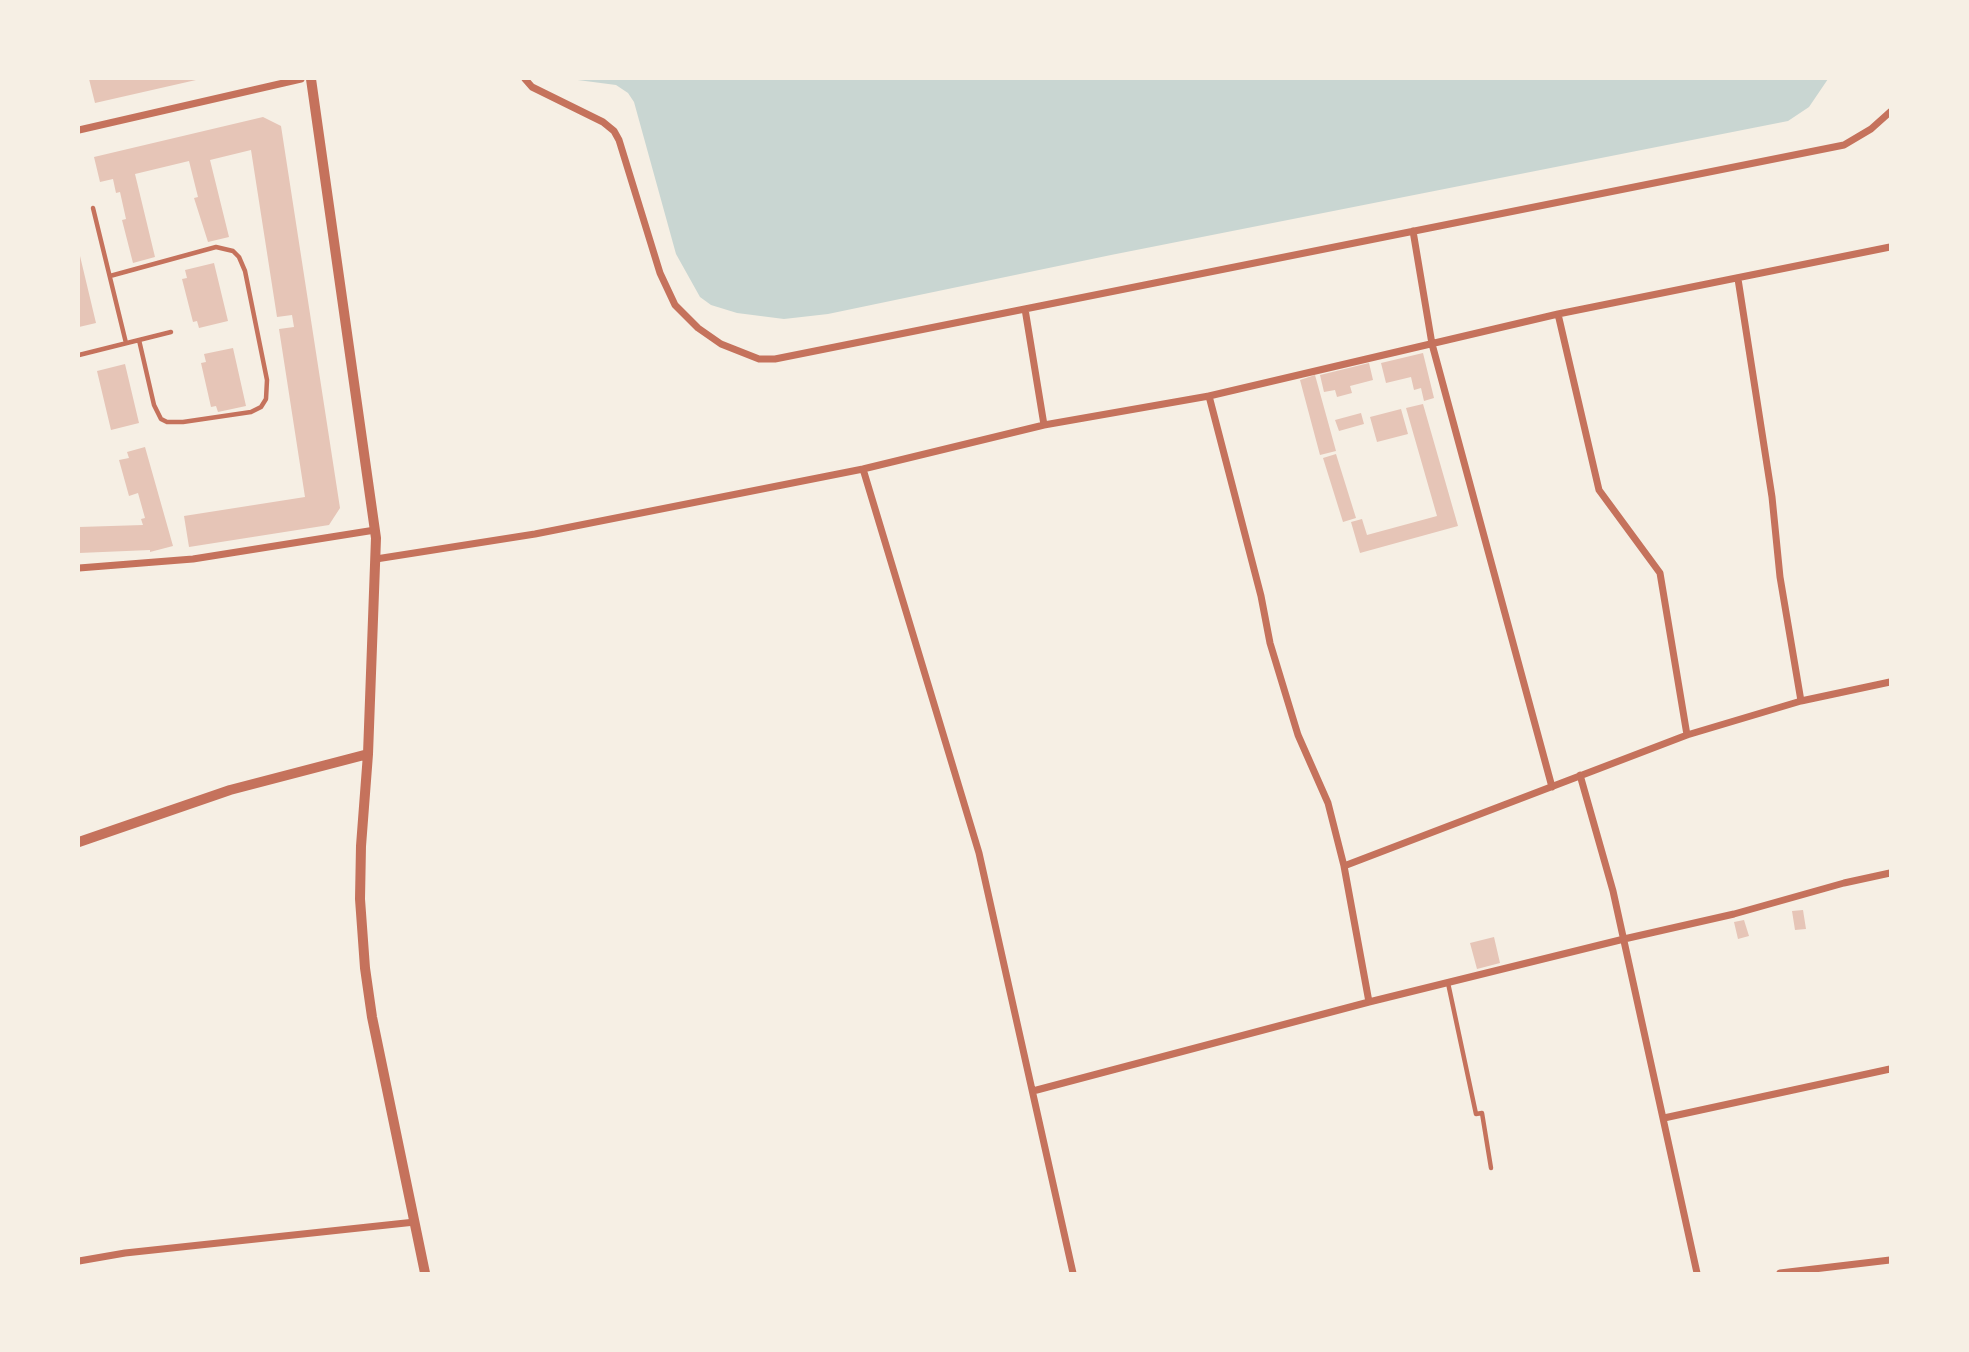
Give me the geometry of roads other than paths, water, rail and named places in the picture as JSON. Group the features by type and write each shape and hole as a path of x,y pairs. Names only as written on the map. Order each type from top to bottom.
{"street":[{"path":"79,130 301,79"},
{"path":"311,79 375,530 376,559 360,899 365,968 372,1017 425,1273"},
{"path":"525,79 532,87 603,122 614,131 660,273 675,306 698,328 721,344 759,359 775,359 1844,145 1871,129 1890,112"},
{"path":"1413,231 1432,344 1552,787"},
{"path":"376,559 535,534 863,469 1044,425 1209,396 1558,314 1890,247"},
{"path":"1738,279 1772,497 1780,577 1801,701"},
{"path":"1024,309 1044,425"},
{"path":"1558,314 1600,490 1660,573 1687,735"},
{"path":"1209,396 1261,596 1270,643 1298,735 1328,803 1345,866 1369,1002"},
{"path":"863,469 979,853 1073,1273"},
{"path":"79,568 193,559 375,530"},
{"path":"1345,866 1687,735 1801,701 1890,682"},
{"path":"79,842 230,790 368,754"},
{"path":"1580,775 1624,939 1697,1273"},
{"path":"1033,1091 1369,1002 1734,914 1890,873"},
{"path":"1664,1118 1890,1069"},
{"path":"79,1261 125,1253 415,1222"},
{"path":"1780,1273 1890,1261"}],"lane":[{"path":"93,208 127,343"},
{"path":"110,276 215,247 233,251 245,271 267,380 266,400 261,407 251,412 183,422 161,419 154,405 138,340"},
{"path":"79,355 171,332"},
{"path":"1448,982 1476,1114 1482,1113 1491,1168"}]}
